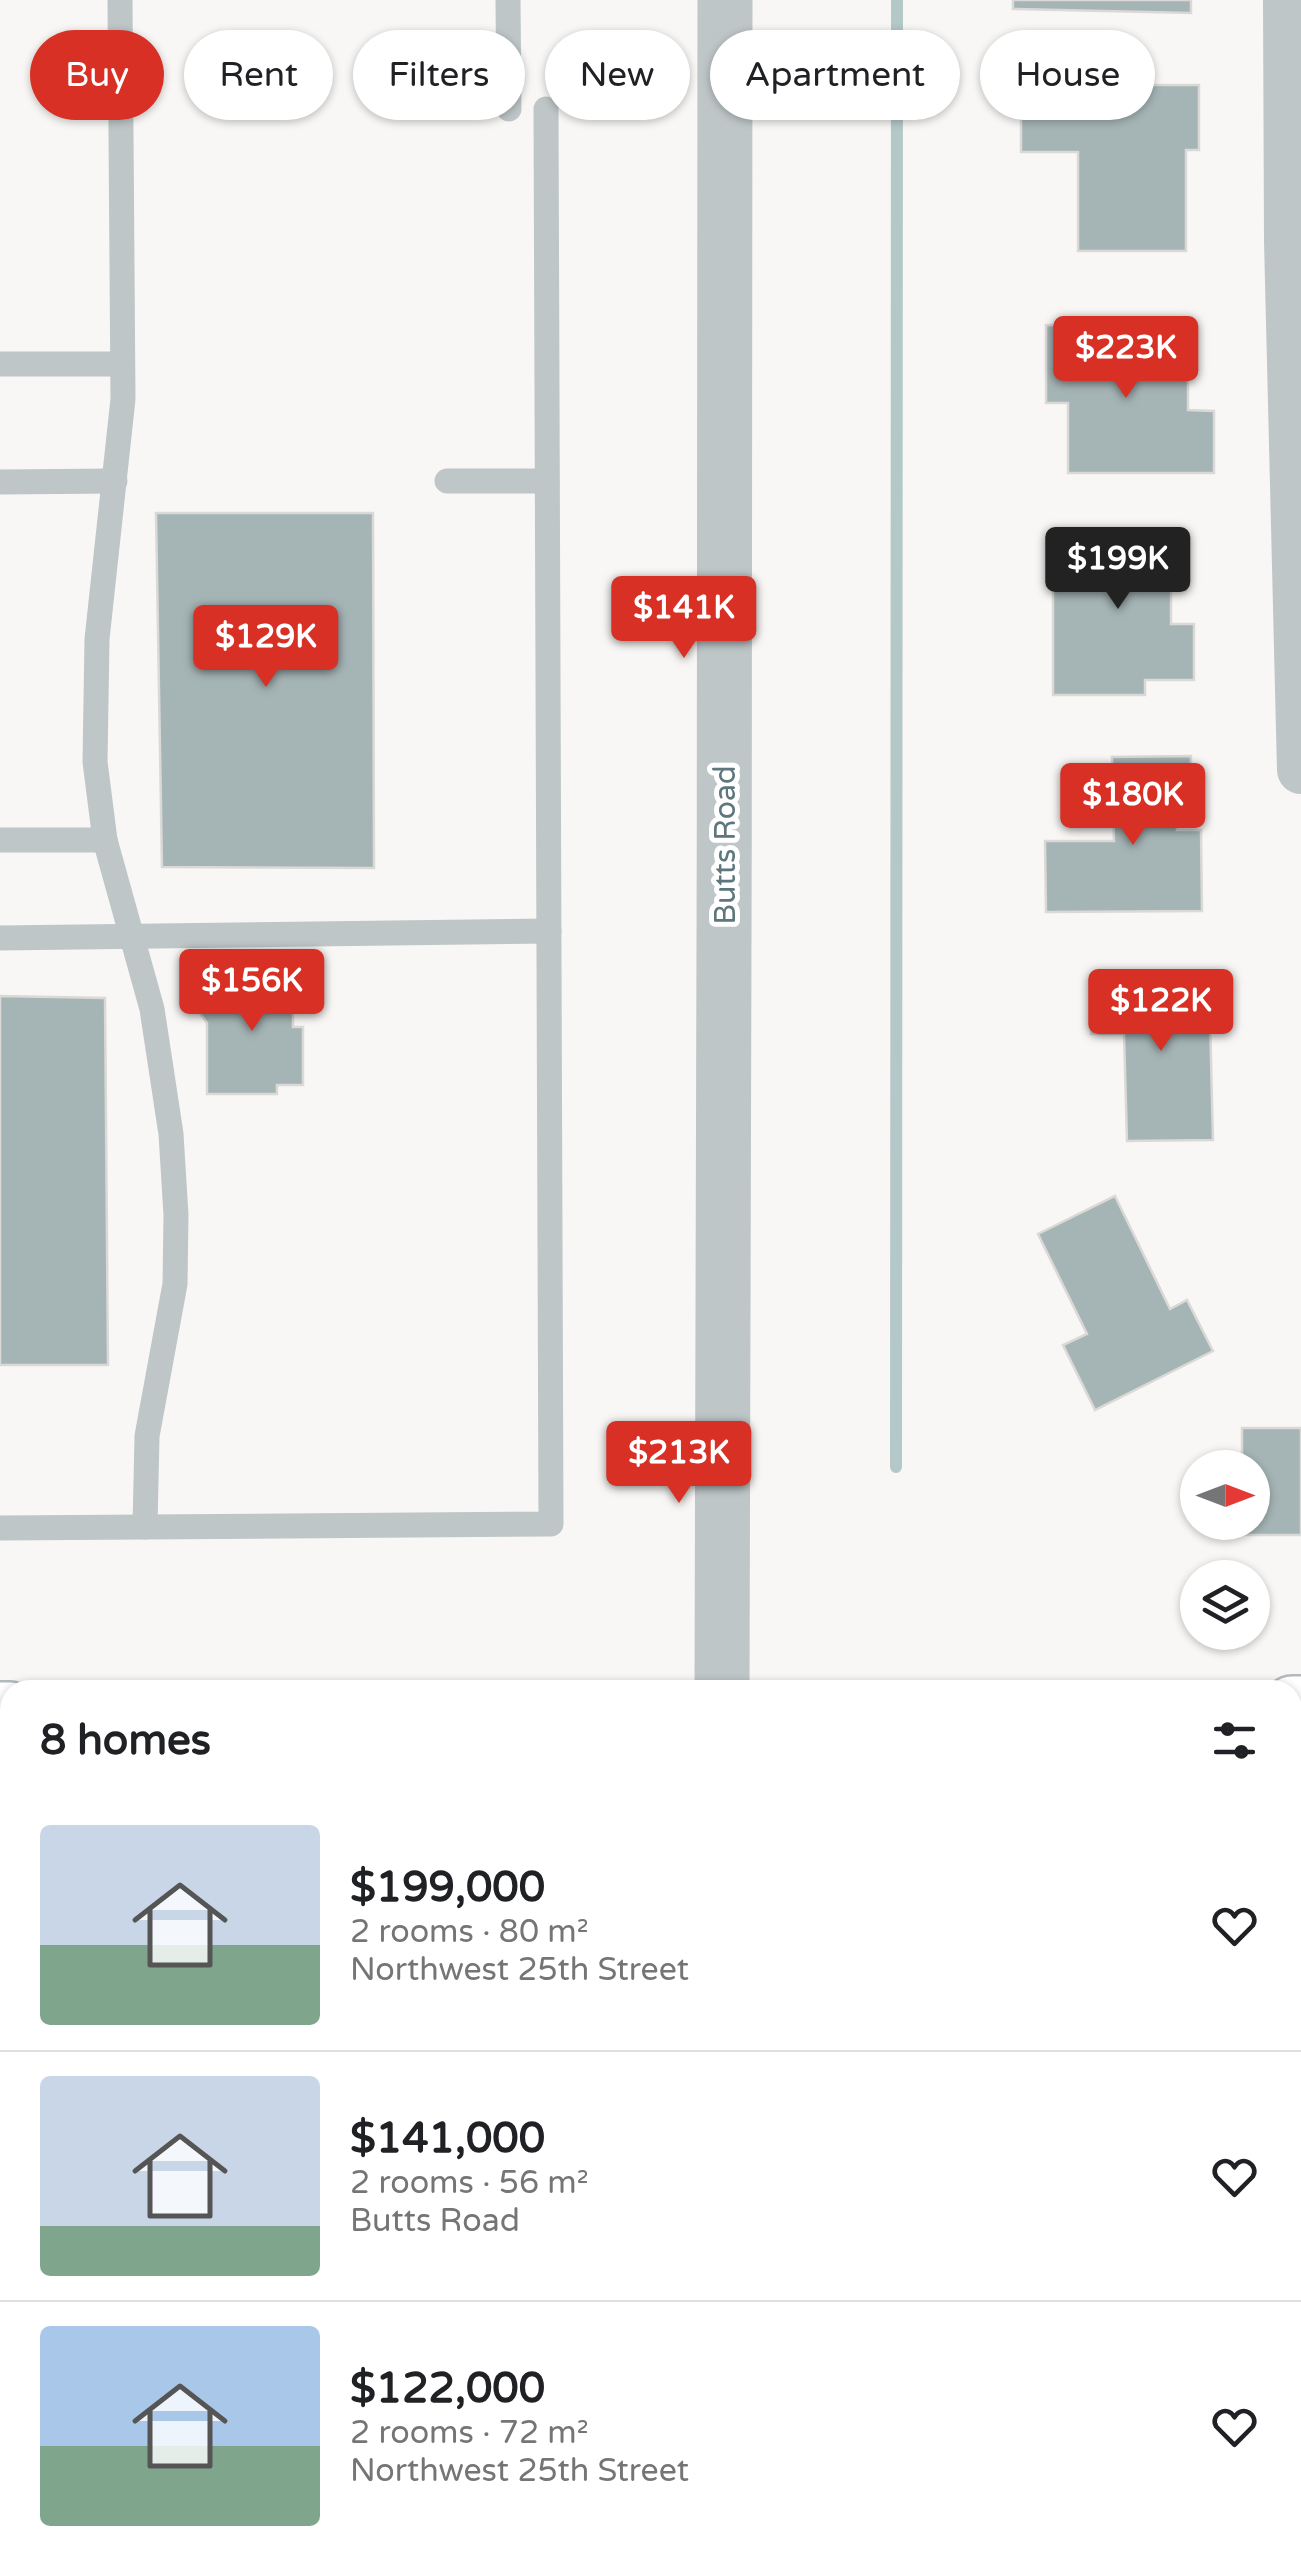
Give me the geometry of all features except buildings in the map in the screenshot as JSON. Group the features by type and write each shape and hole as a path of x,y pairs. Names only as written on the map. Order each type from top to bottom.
{"street":[{"name":"Butts Road","path":"722,1680 726,0"},
{"path":"1286,0 1294,240 1301,770"}],"lane":[{"path":"120,0 123,398 102,575 95,762 106,840 152,1009 168,1098 176,1215 175,1284 147,1436 145,1526"},
{"path":"508,0 508,30"},
{"path":"0,1528 552,1524 546,120"},
{"path":"0,364 122,364"},
{"path":"0,482 115,480"},
{"path":"447,481 548,481"},
{"path":"0,840 106,840"},
{"path":"0,938 550,931"}],"waterway":[{"path":"896,1467 897,0"}]}
